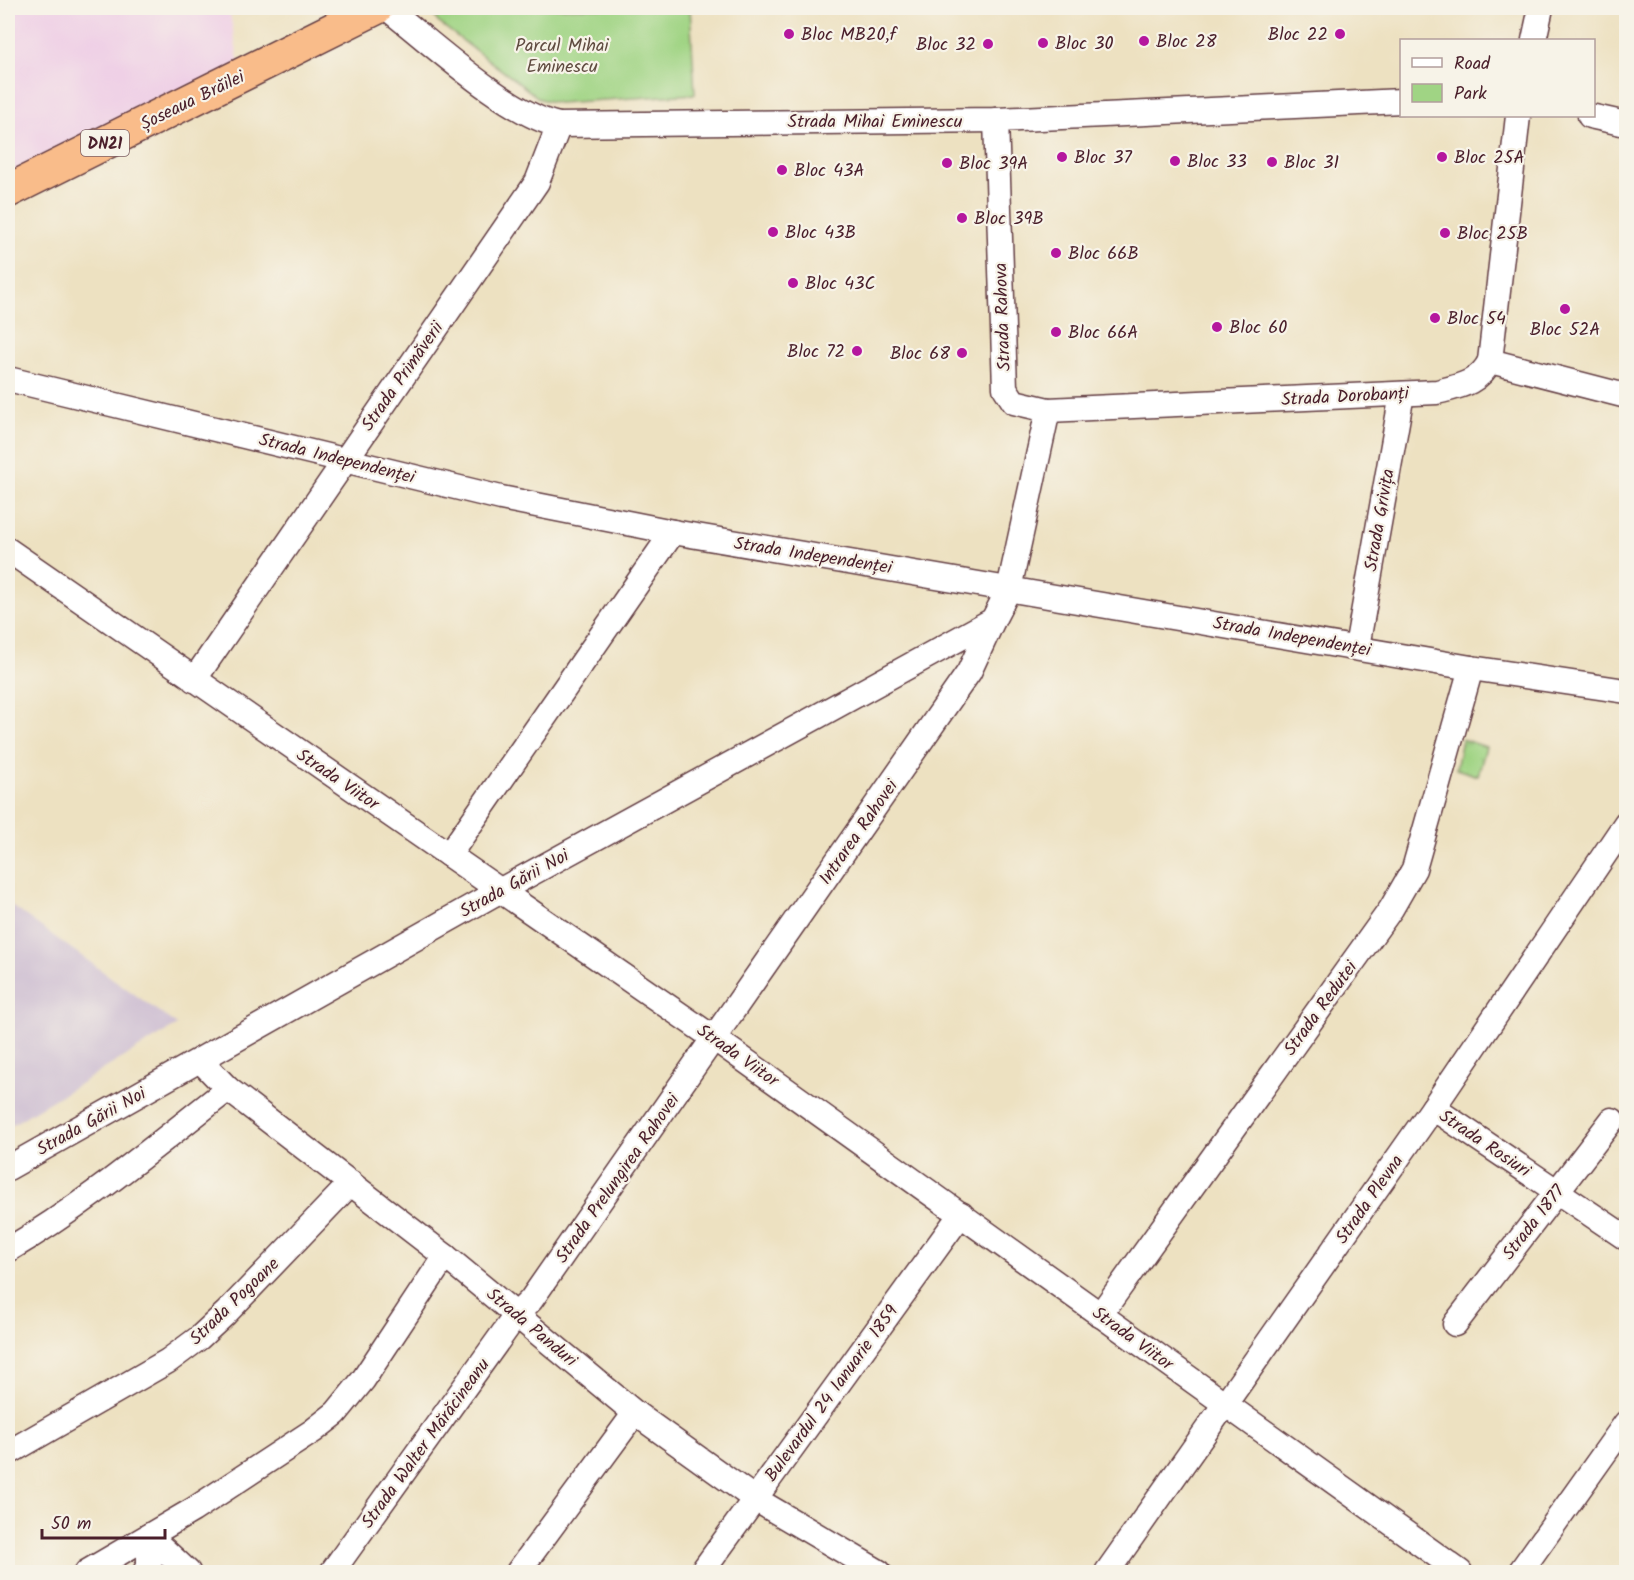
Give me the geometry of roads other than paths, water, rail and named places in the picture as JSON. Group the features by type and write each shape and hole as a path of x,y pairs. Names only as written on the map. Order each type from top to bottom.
{"highway":[{"name":"Șoseaua Brăilei","path":"8,190 376,8"}],"street":[{"name":"Strada Mihai Eminescu","path":"387,8 482,83 541,121 559,125 996,120 1400,101"},
{"path":"1522,39 1524,8"},
{"path":"1534,39 1541,8"},
{"path":"1518,117 1490,361 1626,396"},
{"path":"1594,117 1626,124"},
{"name":"Strada Rahova","path":"996,120 1005,388 1014,402 1048,410"},
{"name":"Strada Primăverii","path":"194,680 537,182 559,125"},
{"name":"Strada Dorobanți","path":"1048,410 1437,392 1473,381 1484,373 1490,361"},
{"name":"Strada Independenței","path":"8,379 501,498 673,532 1357,646 1471,668 1626,691"},
{"name":"Strada Grivița","path":"1357,646 1401,394"},
{"path":"993,620 1009,589 1048,410"},
{"path":"449,855 673,532"},
{"name":"Strada Viitor","path":"8,550 715,1039 1460,1572"},
{"name":"Strada Gării Noi","path":"8,1168 501,890 993,620"},
{"name":"Intrarea Rahovei","path":"715,1039 969,672 993,620"},
{"name":"Strada Redutei","path":"1100,1315 1391,909 1412,875 1471,668"},
{"name":"Strada Plevna","path":"1107,1572 1433,1108 1626,823"},
{"name":"Strada Prelungirea Rahovei","path":"517,1314 531,1300 715,1039"},
{"name":"Strada Panduri","path":"200,1060 228,1089 445,1256 635,1413 755,1499 879,1572"},
{"path":"8,1250 89,1198 228,1089"},
{"name":"Strada Rosiuri","path":"1433,1108 1626,1238"},
{"name":"Strada 1877","path":"1455,1324 1612,1120"},
{"name":"Strada Pogoane","path":"8,1453 168,1361 199,1338 351,1183"},
{"name":"Bulevardul 24 Ianuarie 1859","path":"702,1572 961,1214"},
{"path":"87,1572 273,1458 336,1413 363,1380 445,1256"},
{"name":"Strada Walter Mărăcineanu","path":"332,1572 517,1314"},
{"path":"518,1572 635,1413"},
{"path":"1520,1572 1626,1423"},
{"path":"145,1572 149,1565 148,1536"},
{"path":"148,1536 188,1572"}],"place":[{"name":"Bloc MB20,f","path":"789,34"},
{"name":"Bloc 22","path":"1340,34"},
{"name":"Bloc 28","path":"1144,41"},
{"name":"Bloc 30","path":"1043,43"},
{"name":"Bloc 32","path":"988,44"},
{"name":"Bloc 37","path":"1062,157"},
{"name":"Bloc 25A","path":"1442,157"},
{"name":"Bloc 33","path":"1175,161"},
{"name":"Bloc 31","path":"1272,162"},
{"name":"Bloc 39A","path":"947,163"},
{"name":"Bloc 43A","path":"782,170"},
{"name":"Bloc 39B","path":"962,218"},
{"name":"Bloc 43B","path":"773,232"},
{"name":"Bloc 25B","path":"1445,233"},
{"name":"Bloc 66B","path":"1056,253"},
{"name":"Bloc 43C","path":"793,283"},
{"name":"Bloc 52A","path":"1565,309"},
{"name":"Bloc 54","path":"1435,318"},
{"name":"Bloc 60","path":"1217,327"},
{"name":"Bloc 66A","path":"1056,332"},
{"name":"Bloc 72","path":"857,351"},
{"name":"Bloc 68","path":"962,353"}],"park label":[{"name":"Parcul Mihai Eminescu","path":"562,55"}]}
